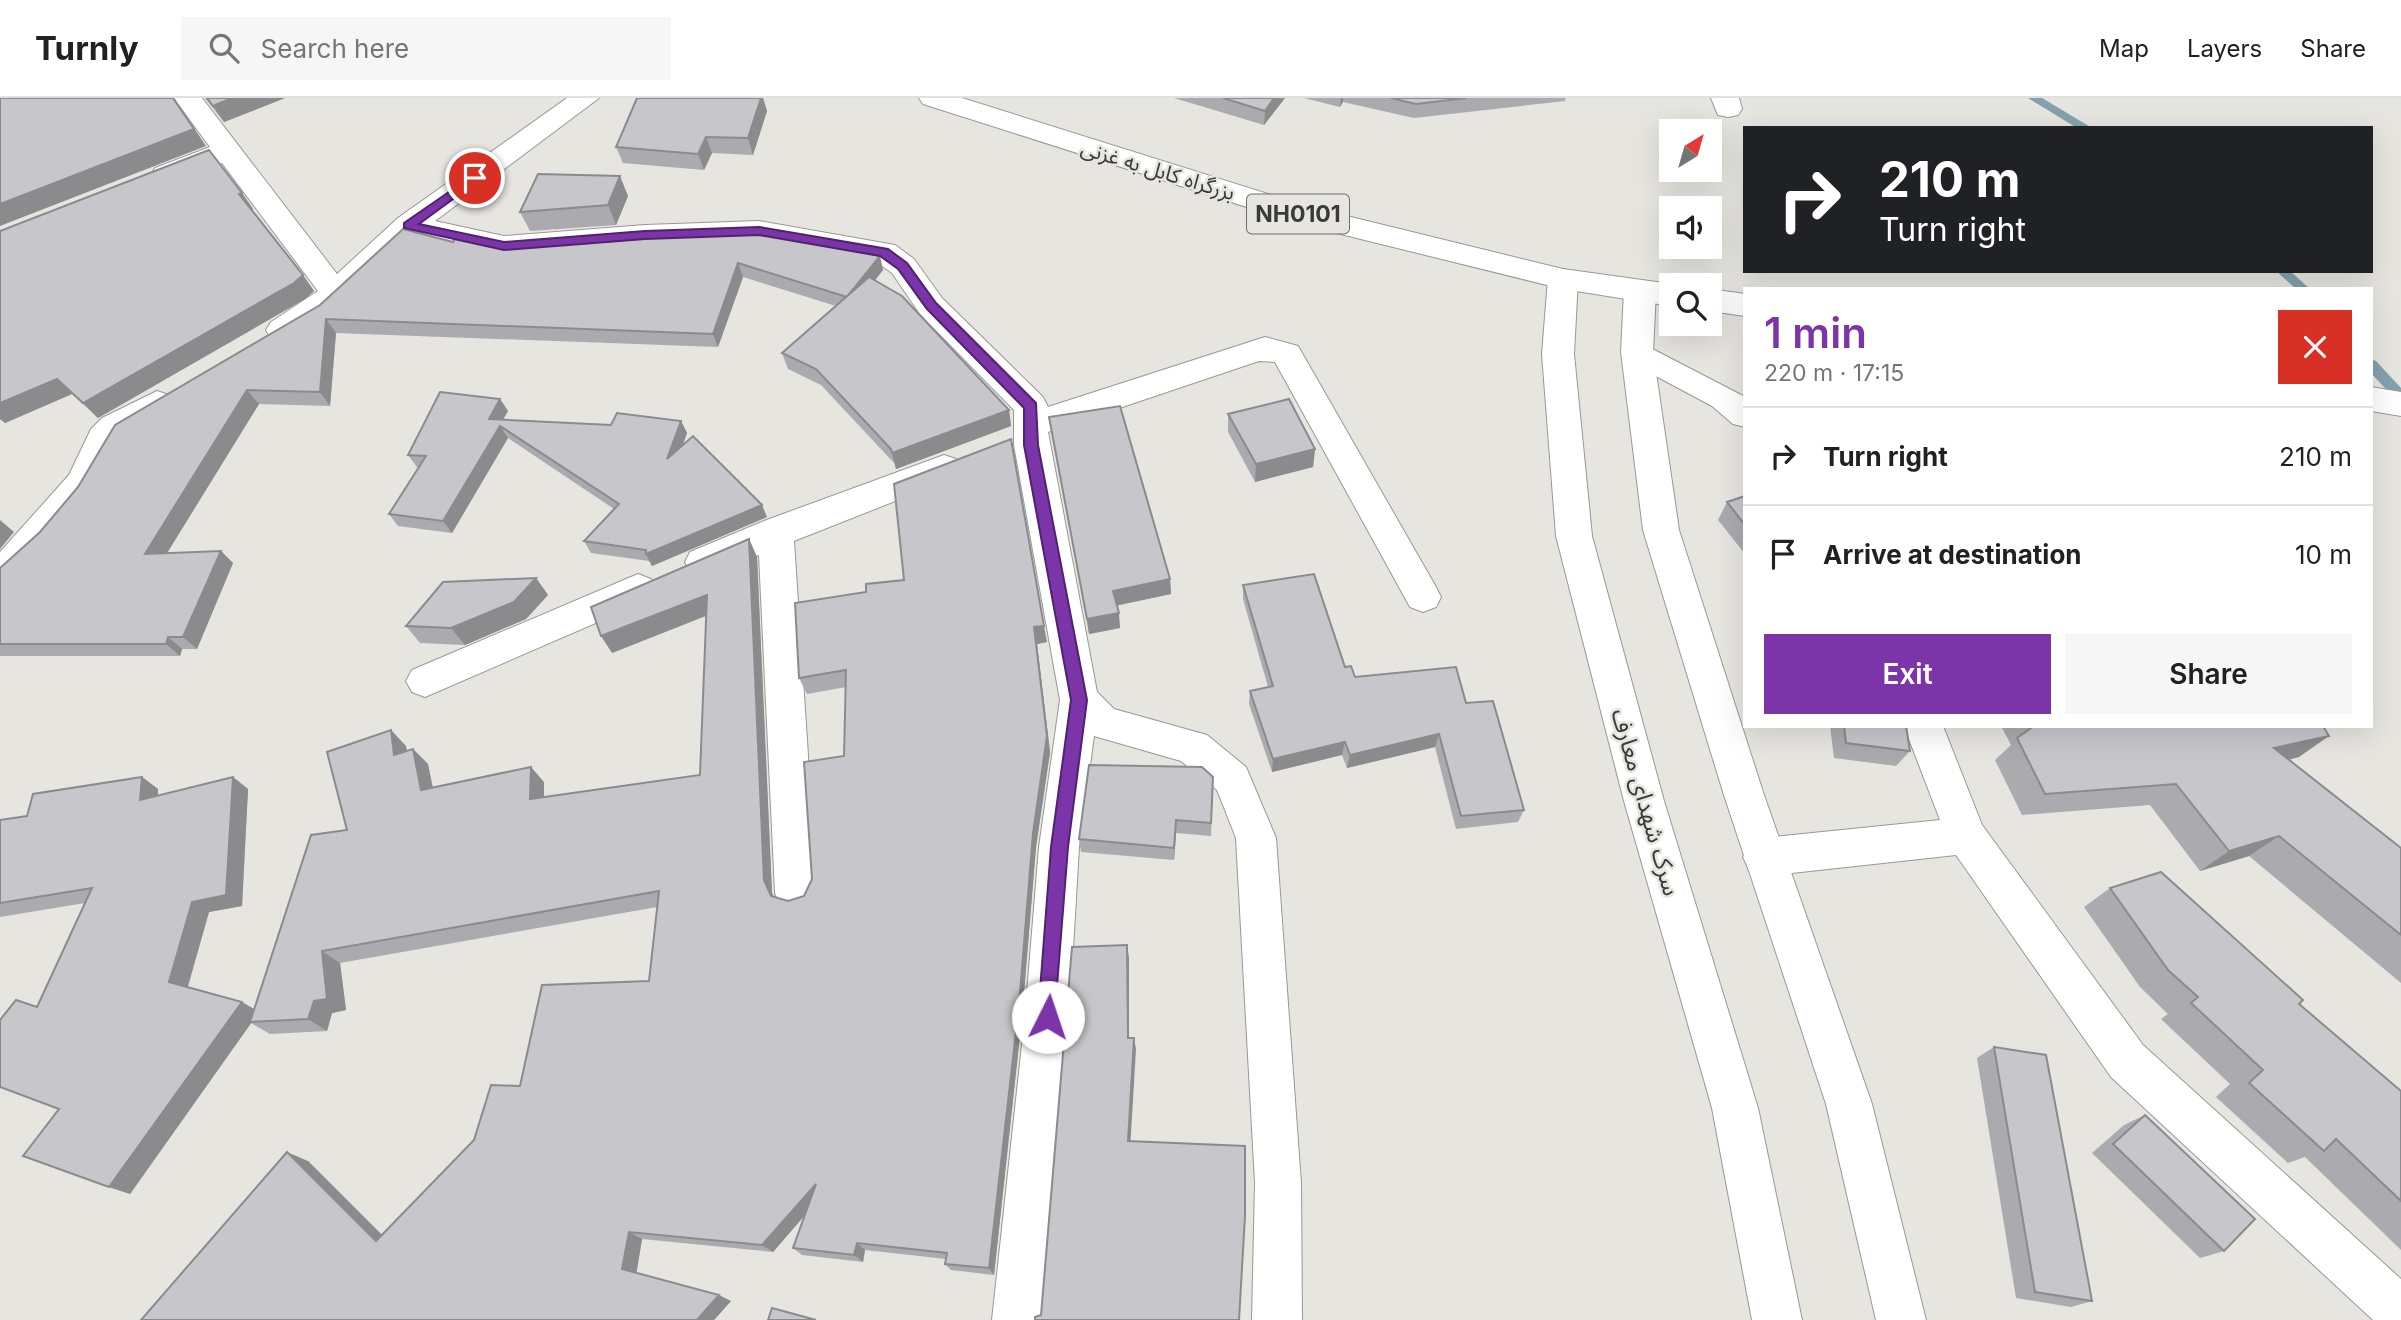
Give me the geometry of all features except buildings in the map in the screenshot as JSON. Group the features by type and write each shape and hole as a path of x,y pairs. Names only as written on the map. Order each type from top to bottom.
{"main road":[{"path":"188,98 334,291"},
{"path":"260,343 318,309 334,291 409,225 585,98"},
{"name":"بزرگراه کابل به غزنی","path":"947,100 1300,214 1563,279 1656,293"},
{"path":"139,185 228,150"},
{"path":"409,225 504,246 645,235 759,231 884,252 903,266 931,306 1031,406 1031,430 1079,700 1059,847 1048,1017 1017,1320"},
{"name":"سرک شهدای معارف","path":"1563,279 1558,354 1574,536 1644,801 1735,1108 1777,1320"},
{"path":"1656,293 1637,352 1661,530 1764,857 1849,1104 1901,1320"},
{"path":"1722,302 1743,305"},
{"path":"425,681 776,531 986,452 1031,430 1265,348 1287,354 1423,597"},
{"path":"1637,352 1724,398 1743,413"},
{"path":"0,573 18,558 83,482 103,438 114,427 179,390"},
{"path":"2373,399 2401,404"},
{"path":"776,531 796,893"},
{"path":"1079,700 1102,722 1193,747 1232,779 1256,838 1278,1183 1277,1320"},
{"path":"1924,728 1966,836 2127,1061 2401,1312"},
{"path":"1764,857 1966,836"}],"waterway":[{"path":"2034,98 2083,126"},
{"path":"2284,273 2302,287"},
{"path":"2373,366 2401,397"}],"route":[{"path":"475,178 409,225 504,246 645,235 759,231 884,252 903,266 931,306 1031,406 1031,445 1079,700 1059,847 1048,1017"}]}
